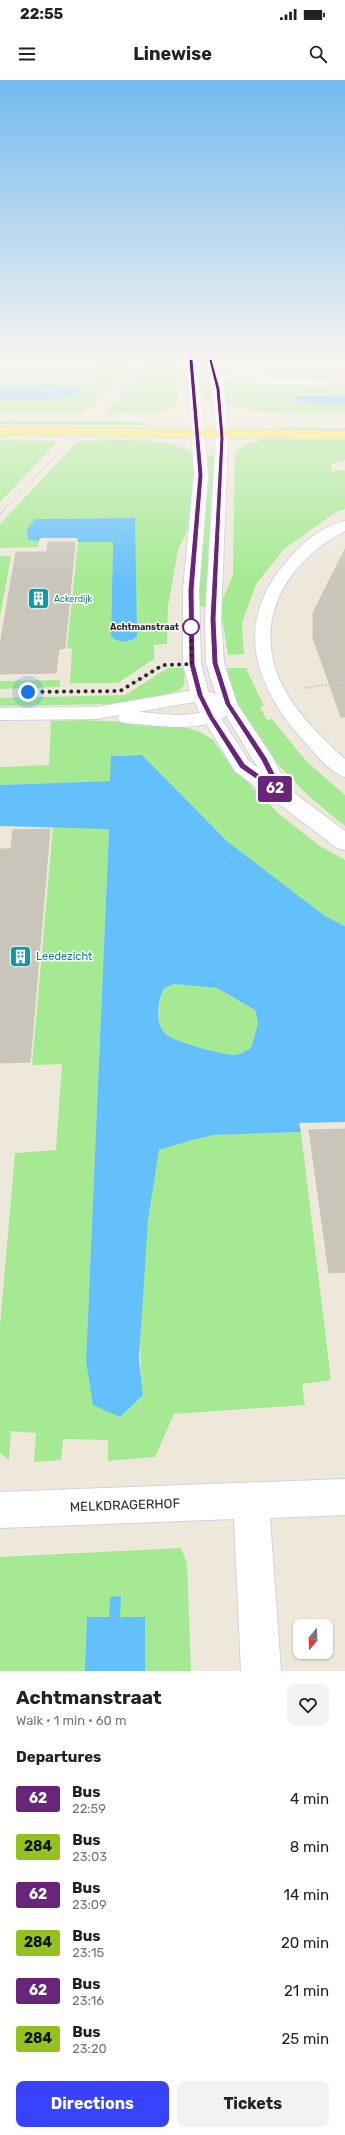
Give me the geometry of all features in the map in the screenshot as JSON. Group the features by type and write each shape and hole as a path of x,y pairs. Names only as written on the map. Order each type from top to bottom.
{"main road":[{"path":"252,434 345,435"}],"street":[{"path":"198,434 201,475 191,590 192,664 200,695 211,717 242,766 281,794 305,814 345,842"},
{"path":"222,434 214,637 215,663 228,704 264,760 281,794"},
{"path":"345,525 311,544 296,558 279,580 269,600 264,617 263,637 266,664 277,692 312,740 345,770"},
{"path":"97,713 200,695 228,704"},
{"path":"0,714 97,713 132,718 180,720 211,717 228,704"},
{"name":"MELKDRAGERHOF","path":"0,1510 345,1496"},
{"path":"251,1500 261,1671"}],"path":[{"path":"0,514 59,453"},
{"path":"136,682 163,665 192,664"},
{"path":"277,692 345,682"}],"green space":[{"path":"269,439 345,440 345,460 331,464 332,471 345,470 345,509 336,512 284,549 256,584 242,623 244,654 228,655 220,605 233,575 235,454 242,447 255,441"},
{"path":"0,440 58,441 0,502"},
{"path":"123,440 160,442 189,451 196,459 191,523 178,550 168,606 167,644 154,645 154,659 118,683 70,683 72,649 67,648 78,542 113,542 111,636 135,518 35,519 28,540 39,541 38,547 0,548 0,524 78,441"},
{"path":"207,455 215,455 207,607 197,606"},
{"path":"0,556 11,556 0,617"},
{"path":"168,668 185,668 184,685 180,690 160,697 115,704 0,706 0,698 125,695"},
{"path":"222,668 246,668 264,706 260,707 267,720 272,719 306,761 345,795 345,826 304,792 287,774 257,737 233,694"},
{"path":"60,680 60,687 0,689 0,681"},
{"path":"83,720 175,724 200,732 213,740 230,764 280,815 320,846 345,860 345,926 325,916 228,842 142,755 111,756 111,781 0,785 0,767 49,765 51,721"},
{"path":"53,827 109,828 86,1361 143,1395 140,1335 141,1304 149,1210 158,1150 192,1139 214,1135 301,1132 331,1380 302,1384 305,1405 174,1414 155,1457 108,1461 108,1440 63,1439 61,1460 34,1462 36,1433 11,1431 9,1460 0,1453 0,1326 15,1153 56,1150 62,1064 32,1065"},
{"path":"174,984 217,988 255,1010 258,1023 251,1048 245,1052 234,1055 209,1050 178,1041 166,1034 160,1024 159,1005 164,987"},
{"path":"181,1548 187,1563 191,1671 0,1671 0,1557"}],"water":[{"path":"135,518 137,636 124,642 114,639 111,636 113,542 78,542 77,538 40,538 39,541 28,540 27,529 35,519"},
{"path":"142,755 228,842 325,916 345,926 345,1122 299,1123 301,1132 214,1135 159,1150 148,1220 139,1358 143,1395 120,1417 93,1405 86,1361 109,829 0,826 0,785 110,781 111,756","holes":["174,984 217,988 255,1010 258,1023 251,1048 245,1052 234,1055 198,1047 178,1041 166,1034 162,1029 158,1012 160,999 164,988"]},
{"path":"121,1596 120,1617 145,1617 145,1671 85,1671 87,1617 109,1617 110,1597"}],"building":[{"name":"Ackerdijk","path":"48,542 75,542 65,648 59,649 56,673 0,674 0,645 16,552 47,552"},
{"path":"345,549 345,717 341,717 313,638 313,613"},
{"name":"Leedezicht","path":"50,829 30,1062 0,1063 0,849 11,849 13,830"},
{"path":"345,1129 345,1272 329,1273 309,1130"}],"bus line":[{"name":"62","path":"198,434 201,475 191,590 192,664 200,695 211,717 242,766 281,794 264,760 228,704 215,663 213,619 218,547 222,434"}],"place":[{"name":"Ackerdijk","path":"39,599"},
{"name":"Achtmanstraat","path":"191,627"},
{"name":"Leedezicht","path":"20,956"}],"route":[{"path":"28,692 120,691 124,690 163,665 172,663 192,664 191,627"}]}
